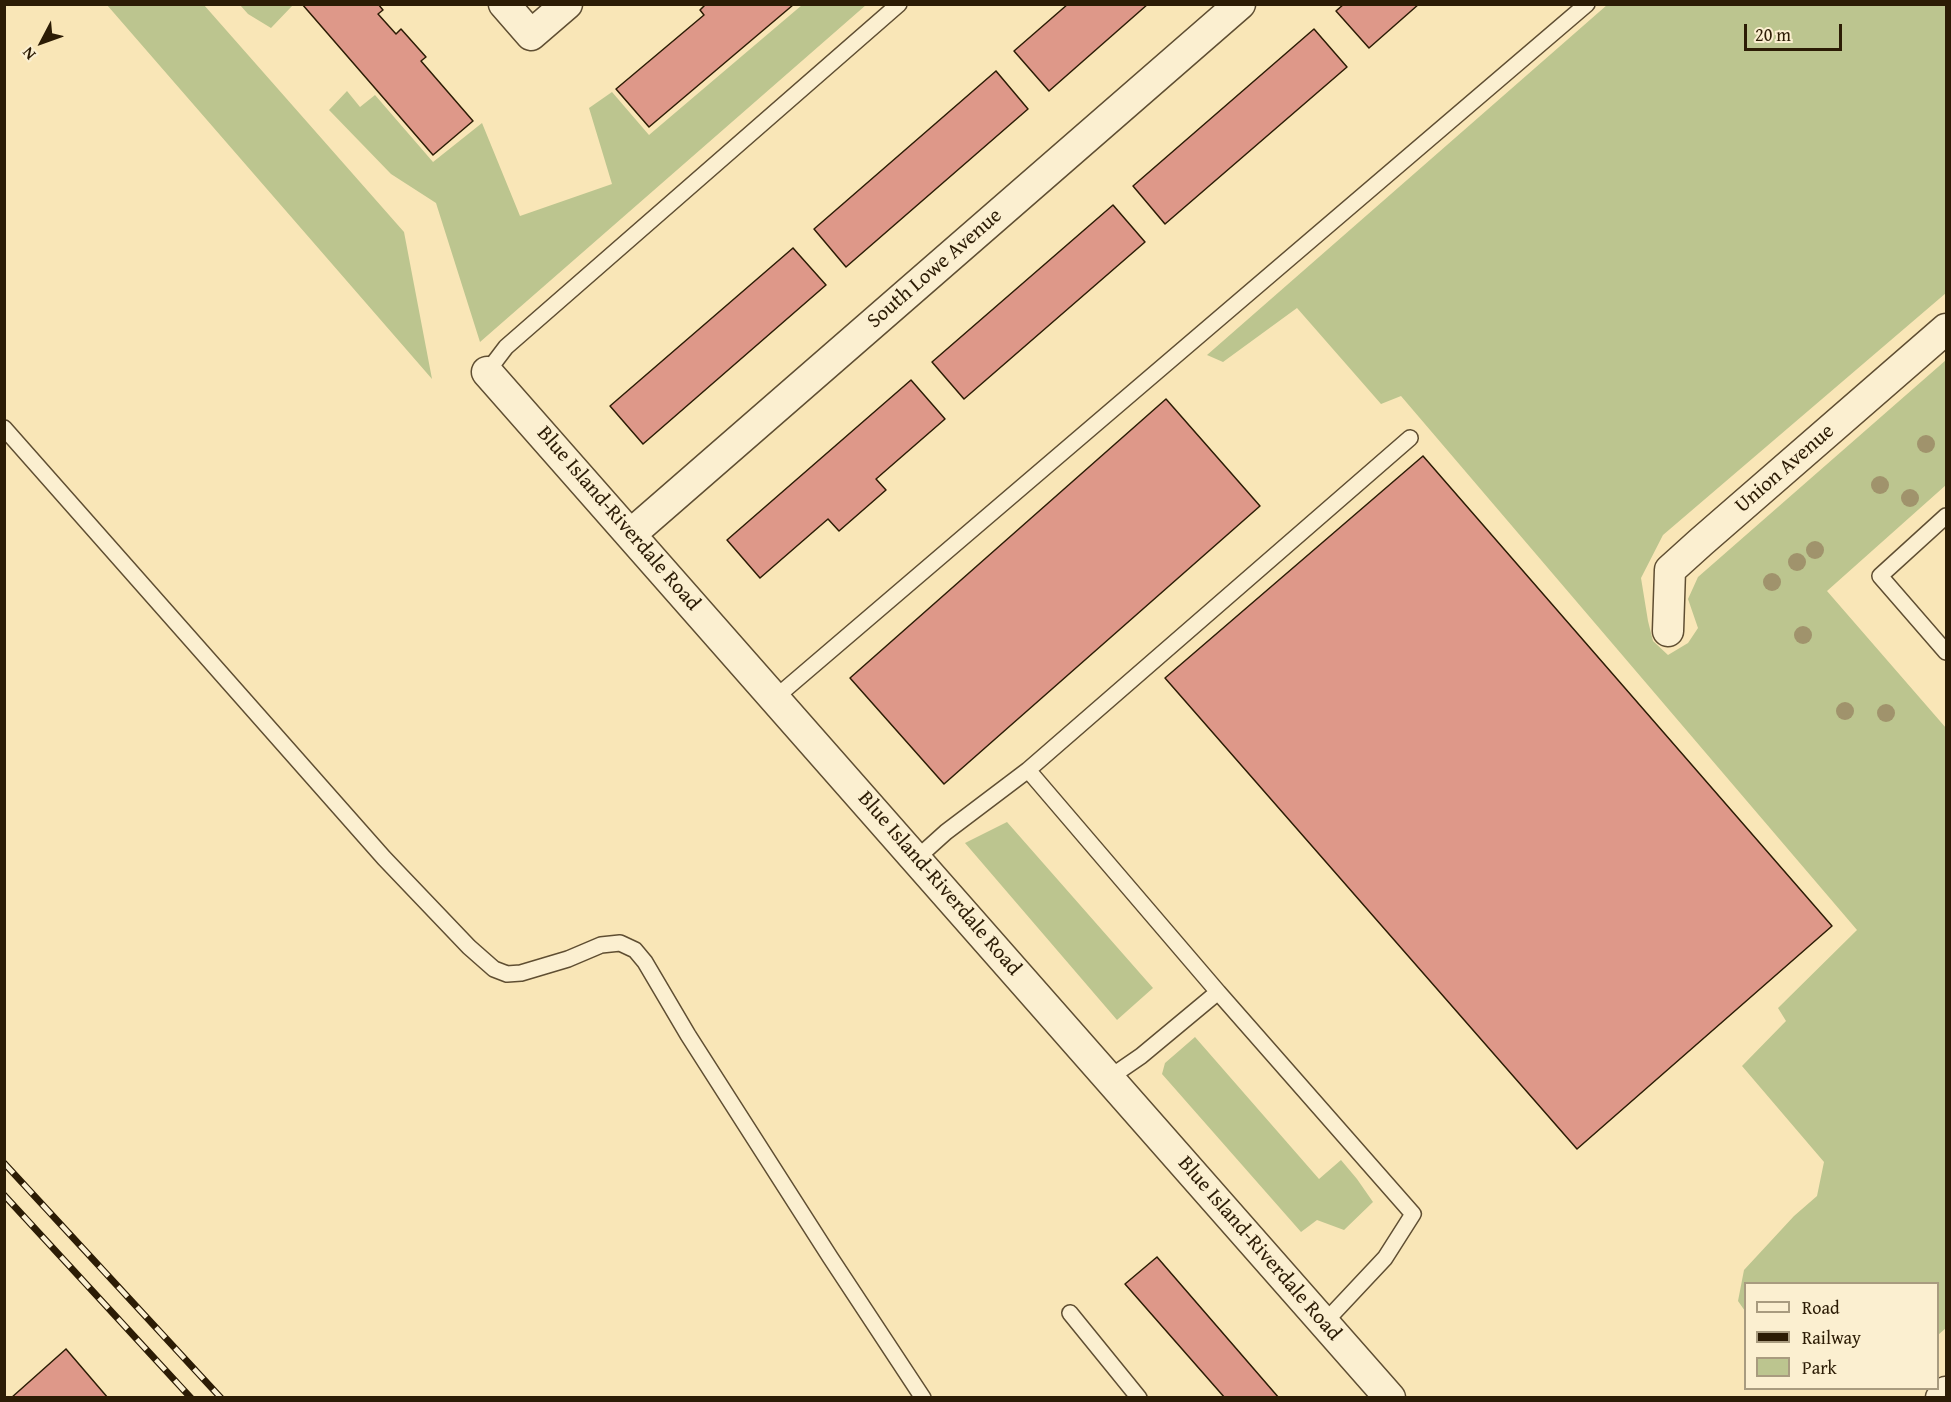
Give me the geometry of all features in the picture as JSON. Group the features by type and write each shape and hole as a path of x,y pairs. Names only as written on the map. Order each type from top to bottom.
{"street":[{"path":"504,4 531,35 567,4"},
{"name":"South Lowe Avenue","path":"631,534 1240,4"},
{"name":"Union Avenue","path":"1668,631 1670,570 1947,329"},
{"name":"Blue Island-Riverdale Road","path":"487,372 1390,1398"},
{"path":"1941,1398 1947,1392"}],"lane":[{"path":"487,372 506,348 899,4"},
{"path":"775,698 1587,4"},
{"path":"4,428 384,858 469,947 494,969 507,974 521,973 568,959 601,945 620,943 635,950 645,962 688,1035 830,1257 923,1398"},
{"path":"916,859 946,832 1028,770 1410,438"},
{"path":"1947,516 1880,576 1947,652"},
{"path":"1028,770 1218,992 1413,1214 1385,1258 1324,1323"},
{"path":"1109,1078 1141,1056 1218,992"},
{"path":"1070,1313 1140,1398"}],"green space":[{"path":"107,5 204,5 404,232 432,379"},
{"path":"240,5 293,5 271,28 248,14"},
{"path":"802,5 866,5 480,342 436,203 391,174 329,110 347,91 360,107 375,95 433,162 482,123 520,216 612,184 589,108 612,92 649,135"},
{"path":"1607,5 1946,5 1946,293 1663,535 1641,578 1653,641 1668,655 1688,643 1698,628 1688,599 1698,577 1946,360 1946,485 1827,591 1946,728 1946,1328 1939,1334 1939,1282 1744,1282 1744,1310 1738,1301 1744,1270 1794,1216 1817,1196 1824,1162 1742,1066 1786,1021 1778,1008 1857,930 1401,396 1381,404 1297,308 1223,362 1207,355"},
{"path":"1007,822 1153,988 1117,1020 965,843"},
{"path":"1195,1037 1319,1179 1341,1160 1357,1179 1373,1202 1344,1230 1317,1220 1301,1232 1162,1074 1165,1063"}],"building":[{"path":"302,4 378,4 383,10 378,14 396,34 401,29 426,57 421,61 473,121 433,155"},
{"path":"706,4 793,5 649,127 616,89 704,15 700,10"},
{"path":"1068,4 1148,4 1049,91 1014,51"},
{"path":"1344,4 1419,4 1369,48 1336,11"},
{"path":"1314,29 1347,67 1165,224 1133,186"},
{"path":"996,71 1028,109 846,267 814,229"},
{"path":"1113,205 1145,242 964,399 932,362"},
{"path":"793,248 826,285 643,444 610,406"},
{"path":"911,380 945,419 876,479 886,490 839,531 828,519 760,578 727,540"},
{"path":"1166,399 1260,506 944,784 850,678"},
{"path":"1423,456 1832,926 1577,1149 1165,678"},
{"path":"1157,1257 1279,1398 1225,1398 1125,1284"},
{"path":"66,1349 108,1398 11,1398"}],"railway":[{"path":"4,1163 221,1398"},
{"path":"4,1195 191,1398"}]}
